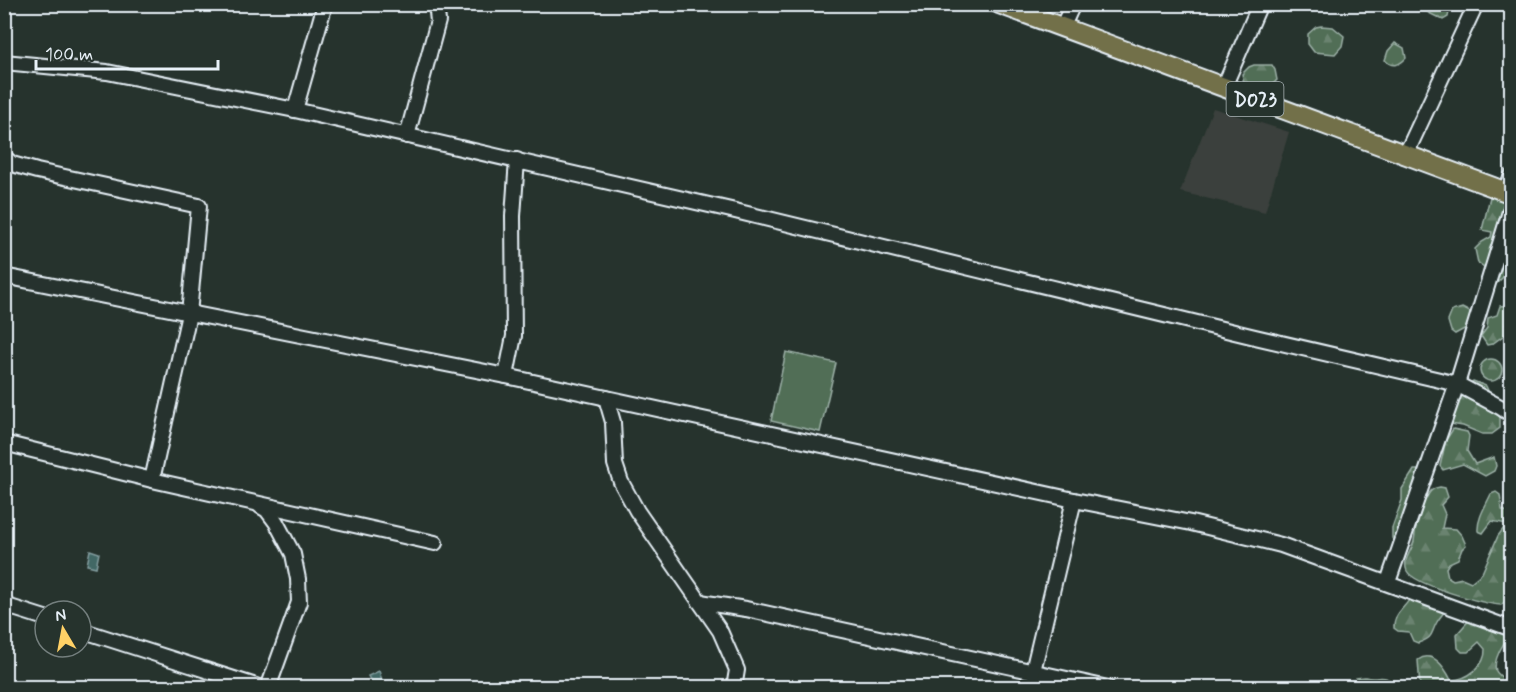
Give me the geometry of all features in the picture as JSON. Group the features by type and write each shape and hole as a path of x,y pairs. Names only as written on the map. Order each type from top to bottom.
{"main road":[{"name":"D023","path":"999,4 1405,156 1510,192"}],"street":[{"path":"295,110 325,4"},
{"path":"407,136 438,21 436,4"},
{"path":"1062,28 1072,4"},
{"path":"1224,87 1260,4"},
{"path":"1405,156 1476,4"},
{"path":"4,62 107,72 295,110 517,160 1457,384 1512,415"},
{"path":"4,157 12,164 37,171 199,207 189,314 152,480"},
{"path":"506,376 514,336 513,216 517,160"},
{"path":"1388,582 1457,384 1510,192"},
{"path":"4,276 506,376 1281,544 1512,629"},
{"path":"606,398 613,422 615,464 621,482 637,511 720,631 737,670 734,687"},
{"path":"4,443 152,480 435,543"},
{"path":"1033,671 1074,500"},
{"path":"253,502 267,510 276,522 293,554 298,579 299,602 268,687"},
{"path":"700,602 746,609 1108,687"},
{"path":"7,606 33,614"},
{"path":"93,634 262,687"}],"shaded area":[{"path":"1213,108 1289,132 1265,212 1180,192"}],"green space":[{"path":"1418,5 1445,5 1449,12 1448,17 1443,20"},
{"path":"1321,26 1333,27 1344,36 1342,46 1335,54 1314,52 1308,44 1308,34"},
{"path":"1395,43 1404,48 1406,58 1399,64 1393,65 1385,60 1388,51"},
{"path":"1254,65 1272,65 1277,80 1270,86 1262,88 1244,83 1242,74"},
{"path":"1500,196 1511,206 1511,269 1497,283 1492,281 1486,268 1478,263 1475,249 1491,237 1492,232 1482,230 1490,197"},
{"path":"1511,304 1511,330 1492,344 1487,345 1481,336 1487,328 1488,318 1497,315 1500,306"},
{"path":"1462,308 1470,312 1472,317 1468,327 1455,334 1451,331 1448,321 1452,311"},
{"path":"786,352 836,363 820,432 771,421"},
{"path":"1491,359 1499,362 1502,370 1499,378 1491,381 1483,378 1480,370 1483,362"},
{"path":"1473,381 1486,386 1500,418 1500,428 1492,434 1482,434 1463,426 1450,424 1456,396 1466,392"},
{"path":"1453,429 1467,432 1469,436 1467,451 1475,464 1494,457 1496,466 1494,471 1485,476 1463,464 1443,470 1440,466 1446,440"},
{"path":"1414,470 1424,470 1431,482 1395,542 1392,538 1392,528 1402,500 1402,489"},
{"path":"1440,487 1445,488 1448,497 1441,505 1445,514 1442,528 1456,529 1466,545 1458,559 1449,563 1446,568 1448,577 1453,580 1462,578 1471,582 1482,573 1498,536 1507,524 1492,521 1483,533 1478,531 1480,517 1491,494 1496,492 1500,495 1502,510 1511,513 1511,538 1508,546 1511,561 1509,598 1501,605 1436,588 1422,582 1407,571 1406,563 1414,541 1419,512 1430,492"},
{"path":"1411,597 1434,599 1444,597 1448,600 1446,609 1431,635 1418,643 1413,641 1409,632 1398,631 1394,628 1397,615"},
{"path":"1471,618 1510,634 1499,652 1495,667 1499,675 1511,683 1511,687 1420,687 1418,660 1423,657 1438,661 1451,680 1469,675 1479,666 1485,649 1479,642 1468,652 1462,652 1458,648 1457,634"},
{"path":"1356,678 1388,679 1394,687 1356,687"}],"water":[{"path":"90,550 99,553 96,567 87,565"},
{"path":"379,671 382,687 374,687 368,676"}]}
